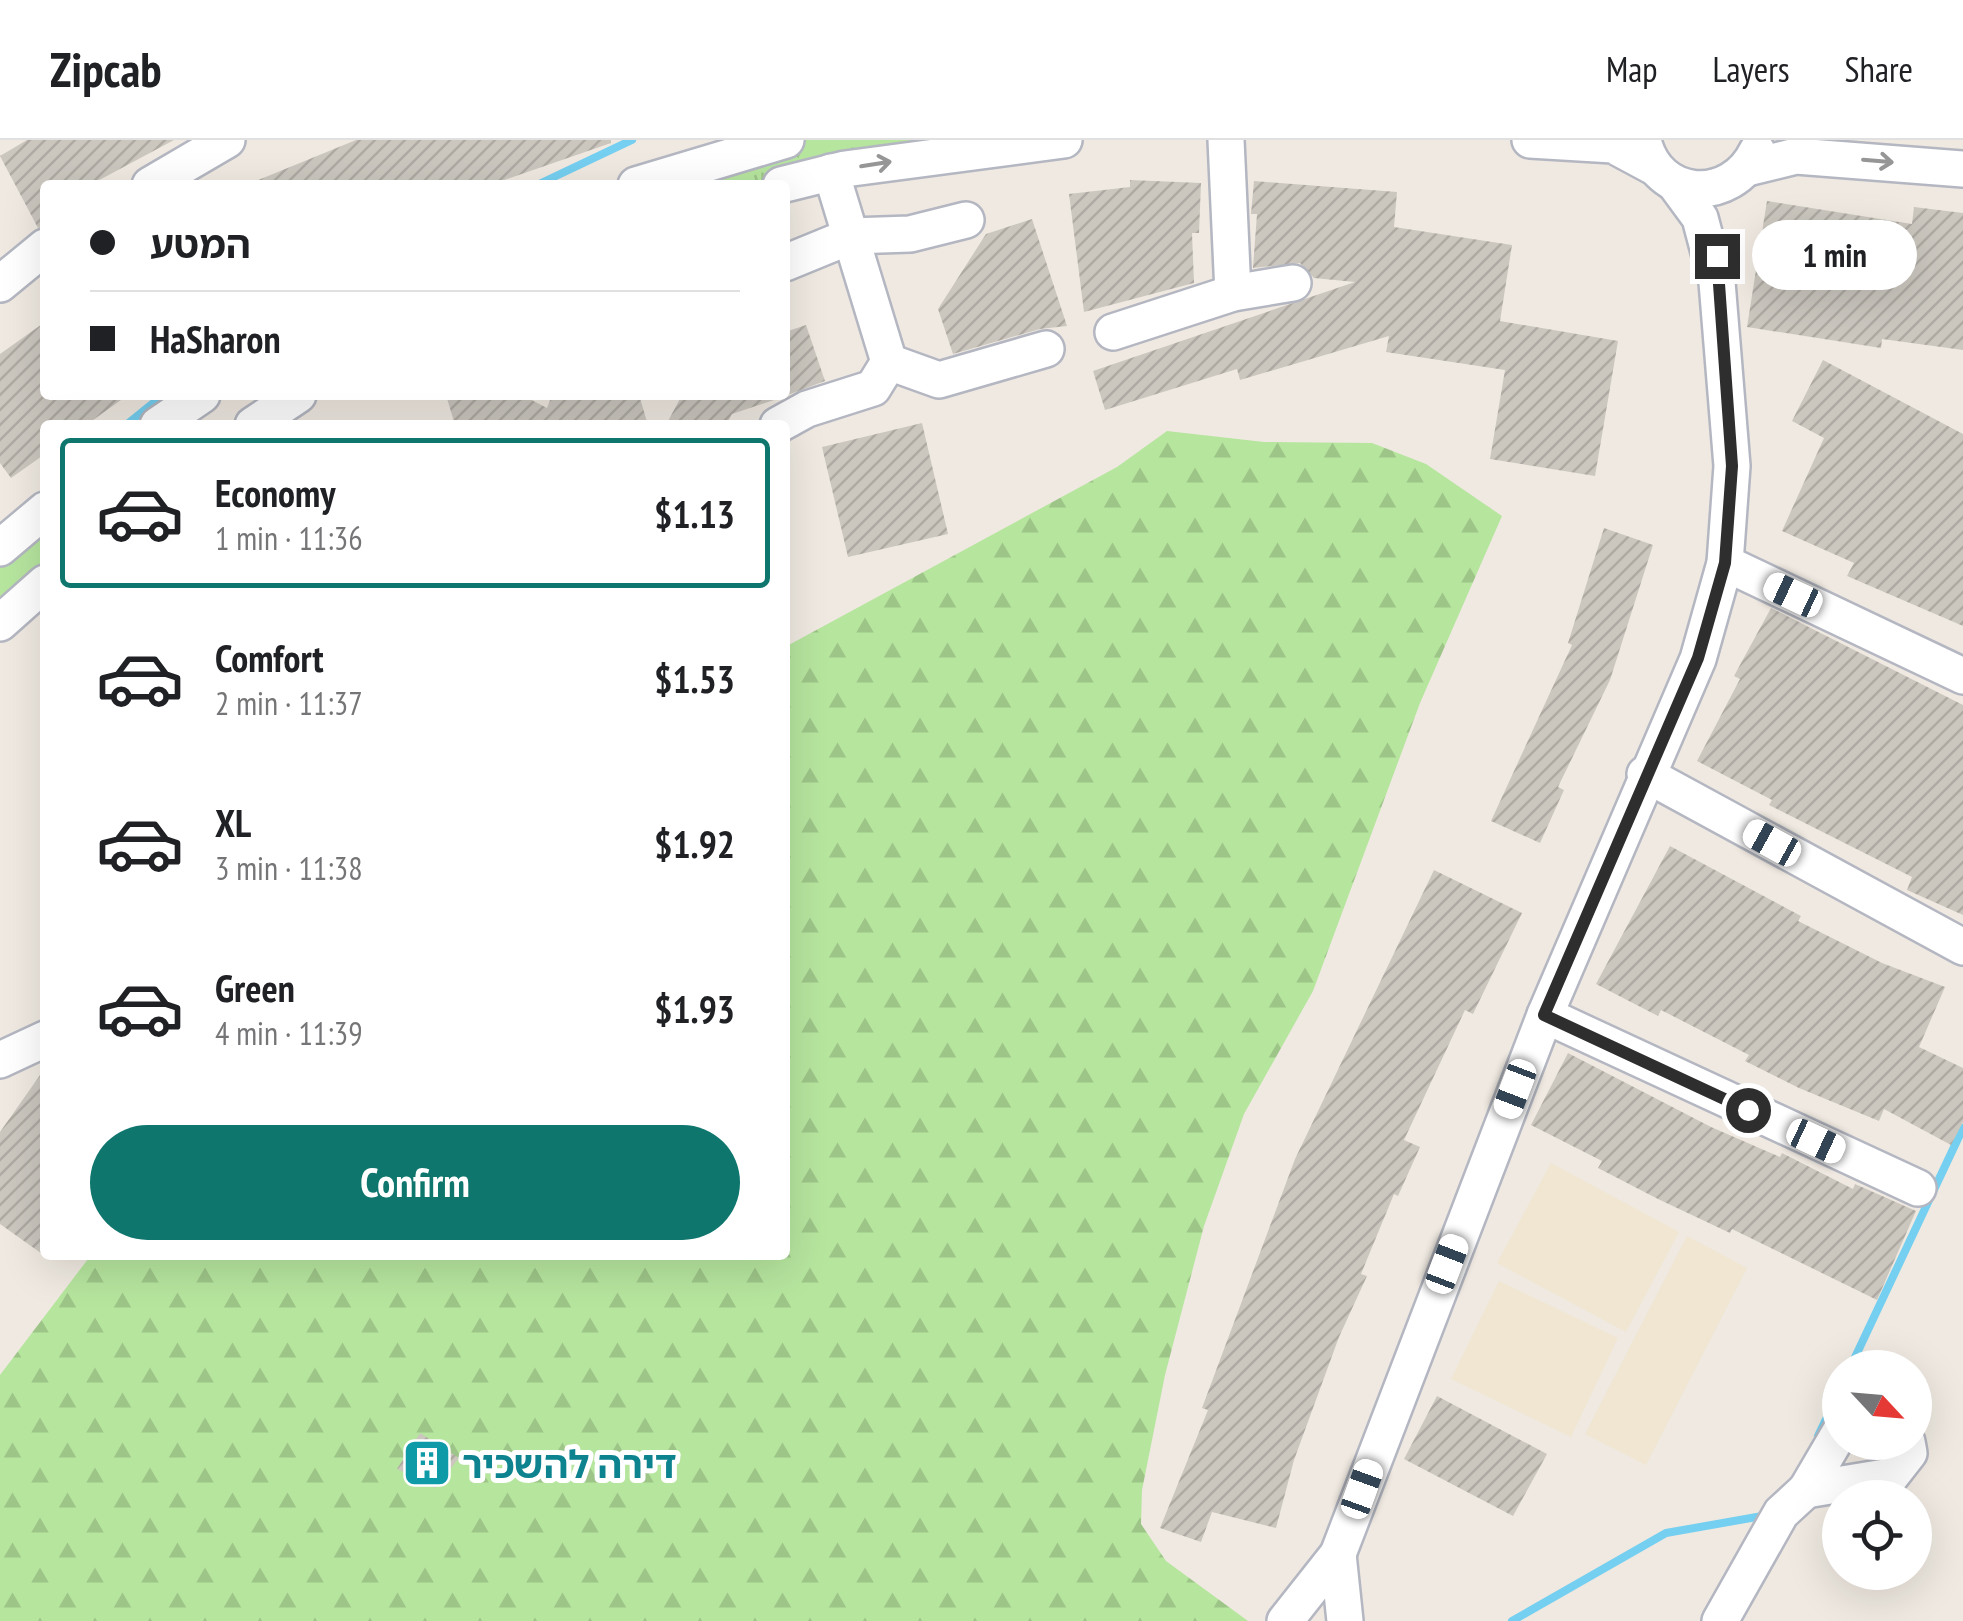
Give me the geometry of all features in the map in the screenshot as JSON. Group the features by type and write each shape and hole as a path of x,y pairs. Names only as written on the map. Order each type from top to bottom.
{"street":[{"path":"159,180 228,140"},
{"path":"653,180 786,140"},
{"path":"790,183 831,172 1064,140"},
{"path":"1226,140 1233,294"},
{"path":"1530,140 1613,145 1658,164 1700,191 1747,163 1796,156 1963,169"},
{"path":"1716,282 1721,225 1747,163"},
{"path":"1286,1621 1338,1554 1544,1015 1698,658 1725,563 1732,466 1730,400 1716,282 1700,218 1658,164"},
{"path":"787,420 807,409 873,388 889,362 831,172"},
{"path":"790,261 851,236 910,234 966,220"},
{"path":"0,284 40,251"},
{"path":"1113,332 1233,294 1293,283"},
{"path":"889,362 939,380 1046,349"},
{"path":"260,420 290,400"},
{"path":"170,420 205,406"},
{"path":"0,548 40,514"},
{"path":"1725,563 1963,676"},
{"path":"0,623 40,587"},
{"path":"1646,774 1963,947"},
{"path":"1544,1015 1918,1188"},
{"path":"0,1060 40,1041"},
{"path":"1720,1621 1782,1513 1806,1490 1824,1460"},
{"path":"1806,1490 1891,1476 1904,1460"},
{"path":"1338,1554 1344,1621"},
{"path":"1286,1621 1317,1615 1334,1621"}],"shaded area":[{"path":"1551,1163 1679,1232 1626,1332 1497,1263"},
{"path":"1687,1236 1747,1268 1646,1465 1585,1434"},
{"path":"1499,1281 1618,1338 1571,1437 1451,1379"}],"green space":[{"path":"796,140 1027,140 790,181 661,180"},
{"path":"1167,431 1264,442 1372,443 1426,464 1502,516 1420,703 1313,991 1244,1114 1204,1226 1165,1375 1142,1490 1141,1524 1166,1561 1248,1621 0,1621 0,1375 87,1260 790,1260 790,644 1117,467"},
{"path":"40,521 40,579 0,615 0,553"}],"building":[{"path":"27,140 174,140 99,180 40,180 38,228 0,156"},
{"path":"356,140 611,140 504,180 258,180"},
{"path":"1130,180 1201,183 1199,233 1192,233 1194,283 1084,312 1069,194 1130,187"},
{"path":"1254,181 1397,192 1394,227 1512,245 1500,321 1618,341 1595,476 1490,459 1505,370 1386,352 1389,336 1240,380 1237,369 1105,410 1093,371 1355,282 1314,278 1300,263 1253,268 1257,214 1251,214"},
{"path":"1767,201 1912,224 1914,207 1963,213 1963,350 1882,339 1881,348 1747,327"},
{"path":"1032,219 1067,326 1040,329 953,354 938,309 986,234"},
{"path":"806,325 825,381 790,394 790,330"},
{"path":"40,326 40,400 121,400 93,420 40,420 40,458 11,478 0,463 0,354"},
{"path":"1823,360 1963,434 1963,626 1847,576 1854,563 1782,531 1824,438 1792,421"},
{"path":"448,400 532,400 547,408 550,400 640,400 646,420 454,420"},
{"path":"679,400 774,400 732,414 729,420 669,420"},
{"path":"922,423 948,534 848,557 822,447"},
{"path":"1604,528 1653,545 1610,680 1558,787 1564,790 1540,843 1491,821 1572,645 1568,643"},
{"path":"1771,608 1963,705 1963,915 1907,890 1912,877 1769,805 1772,800 1697,761 1740,679 1734,676"},
{"path":"1670,846 1801,916 1798,921 1882,963 1945,987 1919,1047 1963,1068 1963,1122 1951,1145 1884,1109 1879,1121 1799,1088 1745,1061 1749,1055 1661,1010 1658,1016 1596,984"},
{"path":"1434,870 1522,913 1473,1014 1465,1010 1404,1140 1420,1147 1398,1196 1394,1194 1361,1274 1367,1276 1339,1337 1294,1460 1276,1528 1212,1512 1201,1542 1160,1528 1208,1410 1202,1408 1295,1159"},
{"path":"1568,1053 1711,1127 1780,1157 1782,1153 1853,1189 1855,1184 1916,1211 1877,1300 1732,1229 1730,1233 1658,1199 1598,1168 1602,1161 1531,1125"},
{"path":"40,1075 40,1252 0,1224 0,1132"},
{"path":"1437,1396 1547,1454 1513,1516 1404,1459"},
{"name":"דירה להשכיר","path":"420,1433 459,1458 435,1488 397,1469"}],"waterway":[{"path":"548,180 632,140"},
{"path":"132,420 157,400"},
{"path":"1858,1350 1963,1128"},
{"path":"1818,1436 1822,1428"},
{"path":"1512,1621 1666,1533 1768,1515"}],"place":[{"name":"דירה להשכיר","path":"427,1463"}],"route":[{"path":"1717,256 1732,466 1725,563 1698,658 1544,1015 1748,1110"}]}
